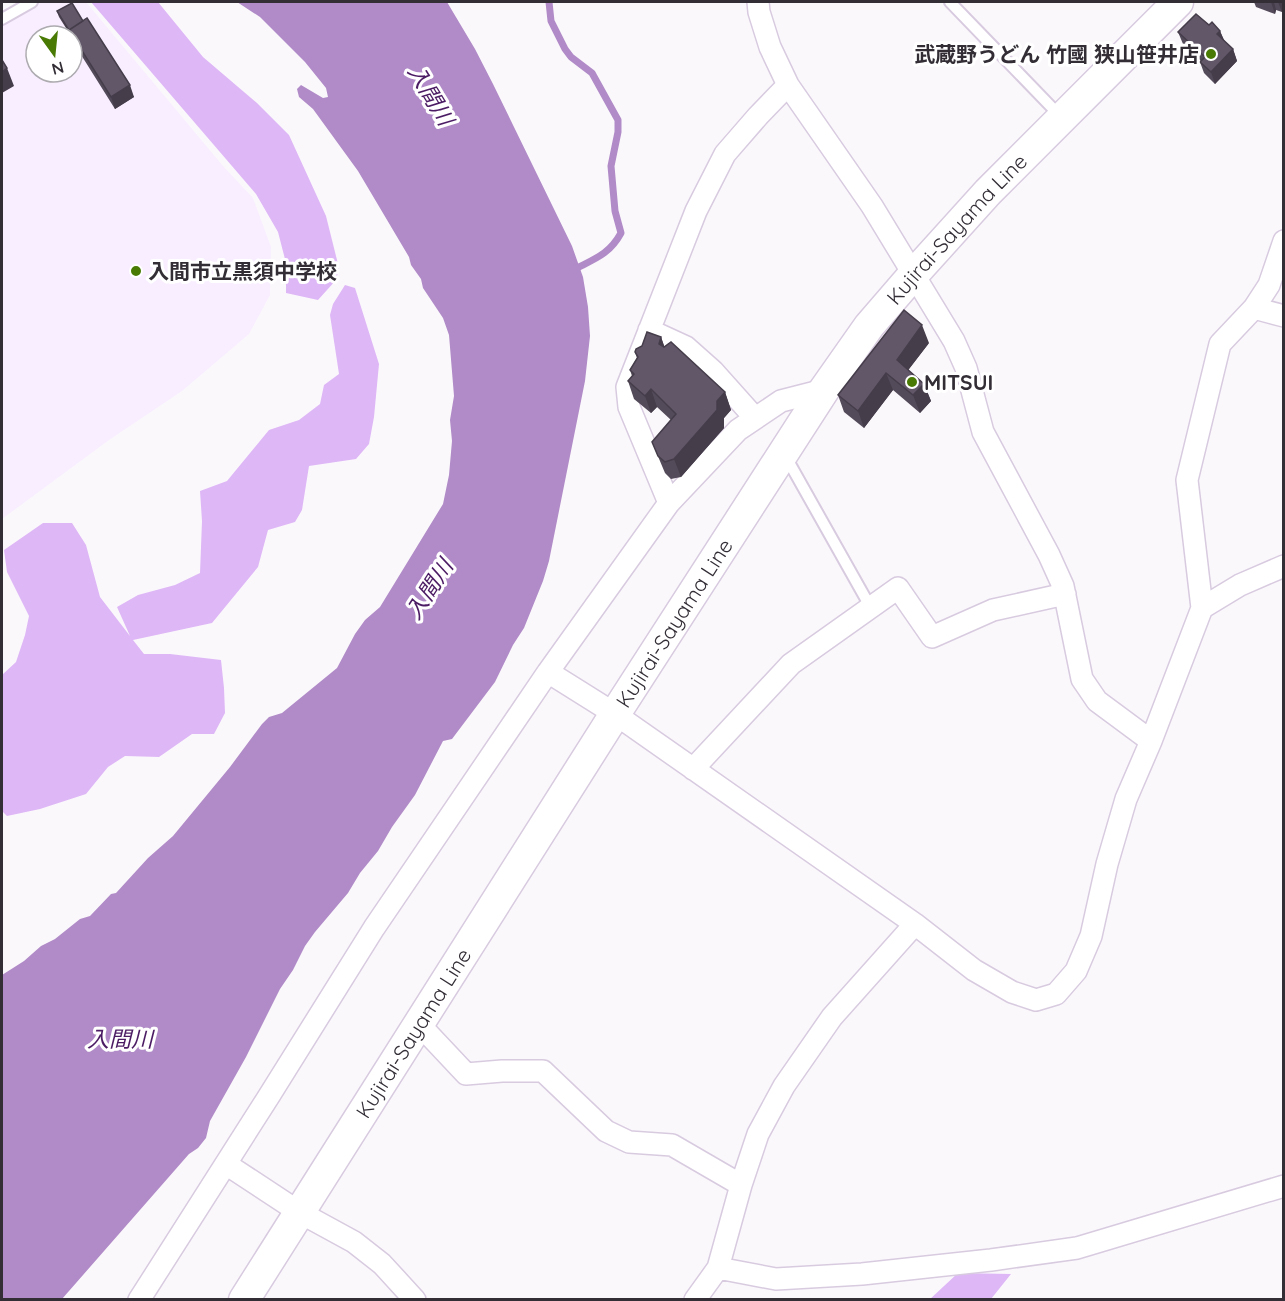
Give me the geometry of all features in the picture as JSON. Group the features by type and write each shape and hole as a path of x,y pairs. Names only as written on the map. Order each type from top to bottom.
{"main road":[{"name":"Kujirai-Sayama Line","path":"244,1299 615,714 824,390 869,326 988,192 1178,2"}],"street":[{"path":"758,2 770,47 788,85 872,206 954,340 966,369 983,432 1049,555 1063,586 1082,679 1097,701 1151,741"},
{"path":"669,503 629,407 627,387 696,211 725,154 788,85"},
{"path":"548,672 615,714 915,924 974,970 1012,992 1036,1000 1056,994 1077,971 1091,936 1107,864 1126,799 1202,608 1186,480 1220,344 1254,308 1269,285 1284,242"},
{"path":"1254,308 1284,316"},
{"path":"649,330 686,347 714,371 756,418"},
{"path":"139,1299 374,928 548,672 669,503 738,430 781,401 824,390"},
{"path":"1202,608 1240,585 1284,566"},
{"path":"693,769 791,664 898,588 932,638 993,610 1065,594"},
{"path":"695,1299 718,1268 758,1134 783,1086 832,1017 915,924"},
{"path":"418,1023 466,1074 543,1071 606,1131 628,1142 672,1145 741,1185"},
{"path":"226,1164 299,1212 354,1242 382,1264 415,1299"},
{"path":"718,1268 776,1279 862,1274 1023,1256 1077,1248 1284,1186"}],"lane":[{"path":"2,19 32,2"},
{"path":"950,2 1062,118"},
{"path":"784,452 871,608"}],"shaded area":[{"name":"入間市立黒須中学校","path":"40,2 86,2 223,166 253,198 271,247 270,295 249,334 182,391 109,440 2,519 2,25"},
{"path":"91,2 158,2 203,57 257,103 289,135 326,216 339,268 336,280 318,300 286,293 286,263 278,232 256,194"},
{"path":"345,285 355,288 379,364 369,444 356,459 309,466 302,510 295,522 268,530 258,567 212,623 133,640 144,654 170,654 221,660 225,713 214,734 192,734 159,757 125,756 108,767 86,794 40,809 7,816 2,811 2,675 16,662 29,616 7,572 4,550 43,523 72,523 86,545 100,597 130,636 117,607 138,595 175,585 200,573 202,521 200,491 227,481 269,430 299,420 320,404 324,385 339,374 330,315 333,304"},
{"path":"958,1273 1011,1274 991,1299 929,1300"}],"water":[{"name":"入間川","path":"237,2 447,2 493,84 572,246 583,277 588,307 590,336 585,381 549,561 524,628 495,682 452,739 443,741 415,795 378,851 360,873 348,893 305,946 210,1121 206,1138 189,1154 62,1299 2,1299 2,975 80,919 90,916 111,894 116,893 148,858 173,836 262,724 269,717 282,713 337,668 355,634 365,620 380,607 443,504 449,475 452,441 450,420 454,396 449,335 443,318 423,288 421,279 411,265 409,257 358,171 313,109 299,97 297,89 301,85 323,98 328,97 326,88 305,62 260,17"}],"building":[{"path":"72,3 83,21 78,24 65,24 57,11"},
{"name":"武蔵野うどん 竹國 狭山笹井店","path":"1196,14 1209,25 1212,22 1220,31 1217,34 1233,49 1211,72 1200,62 1205,57 1178,32"},
{"path":"87,18 130,85 111,97 84,54 84,24 78,24"},
{"path":"2,60 7,68 2,72"},
{"path":"904,310 922,325 897,360 924,384 913,395 886,373 858,411 838,395"},
{"path":"647,332 661,337 659,344 664,347 671,342 725,392 717,401 717,410 674,459 665,462 658,456 652,442 676,414 651,389 645,396 628,381 634,374 630,370 638,357 636,349 642,346"}],"waterway":[{"path":"549,2 551,21 565,49 571,57 592,73 618,120 618,132 611,166 615,211 621,233 606,251 573,270"}],"place":[{"name":"武蔵野うどん 竹國 狭山笹井店","path":"1211,54"},
{"name":"入間市立黒須中学校","path":"136,271"},
{"name":"MITSUI","path":"912,382"}]}
